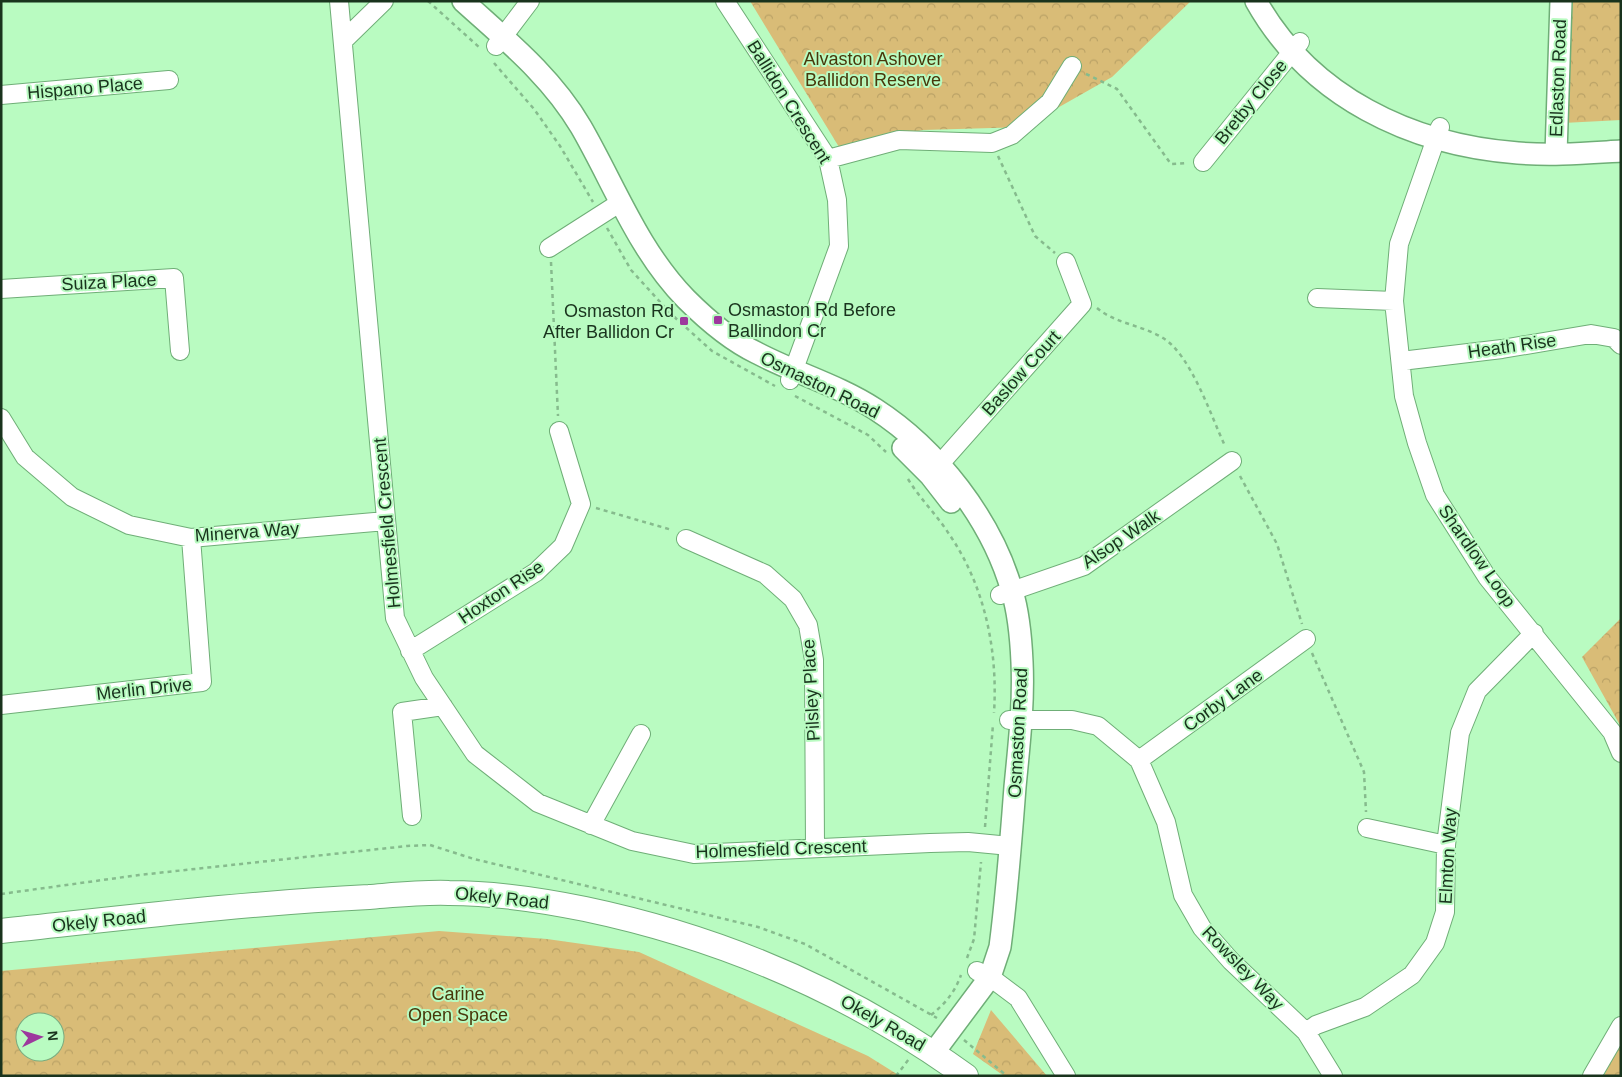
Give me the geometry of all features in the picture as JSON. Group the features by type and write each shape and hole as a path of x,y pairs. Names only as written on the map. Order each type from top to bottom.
{"main road":[{"name":"Okely Road","path":"1,931 299,900 451,892 545,901 617,916 725,947 792,974 878,1018 927,1048 966,1076"}],"street":[{"name":"Holmesfield Crescent","path":"339,1 395,618 424,678 475,754 538,803 632,841 694,854 930,843 1003,845"},
{"path":"343,41 384,1"},
{"name":"Osmaston Road","path":"446,1 495,49 531,80 559,113 608,209 656,282 687,316 723,344 788,383 863,416 903,449 935,469 1006,593 1015,720 1003,845 986,952 961,996 927,1048"},
{"name":"Osmaston Road","path":"463,1 495,49"},
{"path":"495,49 530,1"},
{"name":"Ballidon Crescent","path":"725,1 828,159 837,200 839,246 788,383"},
{"path":"1256,1 1271,27 1295,47"},
{"path":"1270,1 1295,47 1318,77 1368,111 1406,129 1438,132 1479,148 1621,151"},
{"name":"Edlaston Road","path":"1548,1 1550,148"},
{"name":"Edlaston Road","path":"1550,148 1561,1"},
{"name":"Bretby Close","path":"1203,162 1295,47"},
{"path":"828,159 900,140 992,143 1012,135 1050,102 1072,66"},
{"name":"Hispano Place","path":"1,95 169,80"},
{"name":"Shardlow Loop","path":"1438,132 1399,244 1394,301 1404,396 1417,443 1435,495 1487,577 1612,732 1621,753"},
{"path":"1550,148 1621,138"},
{"path":"549,248 608,209"},
{"path":"1066,262 1082,304"},
{"name":"Suiza Place","path":"1,289 174,278 180,351"},
{"path":"1317,298 1394,301"},
{"name":"Baslow Court","path":"935,469 1082,304"},
{"name":"Heath Rise","path":"1401,361 1502,349 1591,334 1614,338 1621,345"},
{"name":"Minerva Way","path":"1,418 25,457 72,497 129,525 191,538 386,521"},
{"path":"559,431 581,504"},
{"name":"Alsop Walk","path":"1006,593 1084,566 1232,461"},
{"name":"Hoxton Rise","path":"410,651 536,572 563,546 581,504"},
{"name":"Merlin Drive","path":"1,705 202,682 191,538"},
{"name":"Pilsley Place","path":"686,539 765,574 793,599 808,626 814,660 815,848"},
{"name":"Elmton Way","path":"1306,1032 1316,1025 1365,1007 1412,975 1435,942 1445,912 1446,845 1460,733 1476,691 1534,634"},
{"name":"Corby Lane","path":"1139,760 1306,639"},
{"path":"412,816 402,712 443,706"},
{"name":"Rowsley Way","path":"1015,720 1072,720 1098,726 1139,760 1166,822 1183,895 1202,928 1231,961 1306,1032 1333,1076"},
{"path":"591,824 641,734"},
{"path":"1367,828 1446,845"},
{"path":"974,971 1018,998 1066,1076"},
{"path":"1592,1076 1621,1026"}],"path":[{"path":"428,1 495,49 560,146 608,209 631,270 678,321 712,350 788,383 837,417 868,435 890,455"},
{"path":"1072,66 1117,89 1171,164 1203,162"},
{"path":"992,143 1035,236 1066,262"},
{"path":"549,248 552,272 553,340 559,431"},
{"path":"1082,304 1091,304 1106,316 1163,338 1183,356 1232,461 1277,544 1306,639 1364,772 1367,828"},
{"path":"906,477 949,533 966,561 980,594 987,621 993,662 995,697 985,827"},
{"path":"581,504 674,530 686,539"},
{"path":"931,1015 974,971 974,940 981,862"}],"green space":[{"name":"Alvaston Ashover Ballidon Reserve","path":"750,1 1191,1 1112,77 1024,127 923,130 839,147"},
{"path":"1567,1 1621,1 1621,120 1563,123"},
{"path":"1621,618 1621,727 1582,657"},
{"name":"Carine Open Space","path":"439,931 547,939 639,952 868,1056 900,1076 1,1076 1,971"},
{"path":"991,1010 1047,1076 1004,1076 973,1054"},
{"path":"1621,1034 1621,1076 1604,1076"}],"place":[{"name":"Osmaston Rd Before Ballindon Cr","path":"718,320"},
{"name":"Osmaston Rd After Ballidon Cr","path":"684,321"}]}
